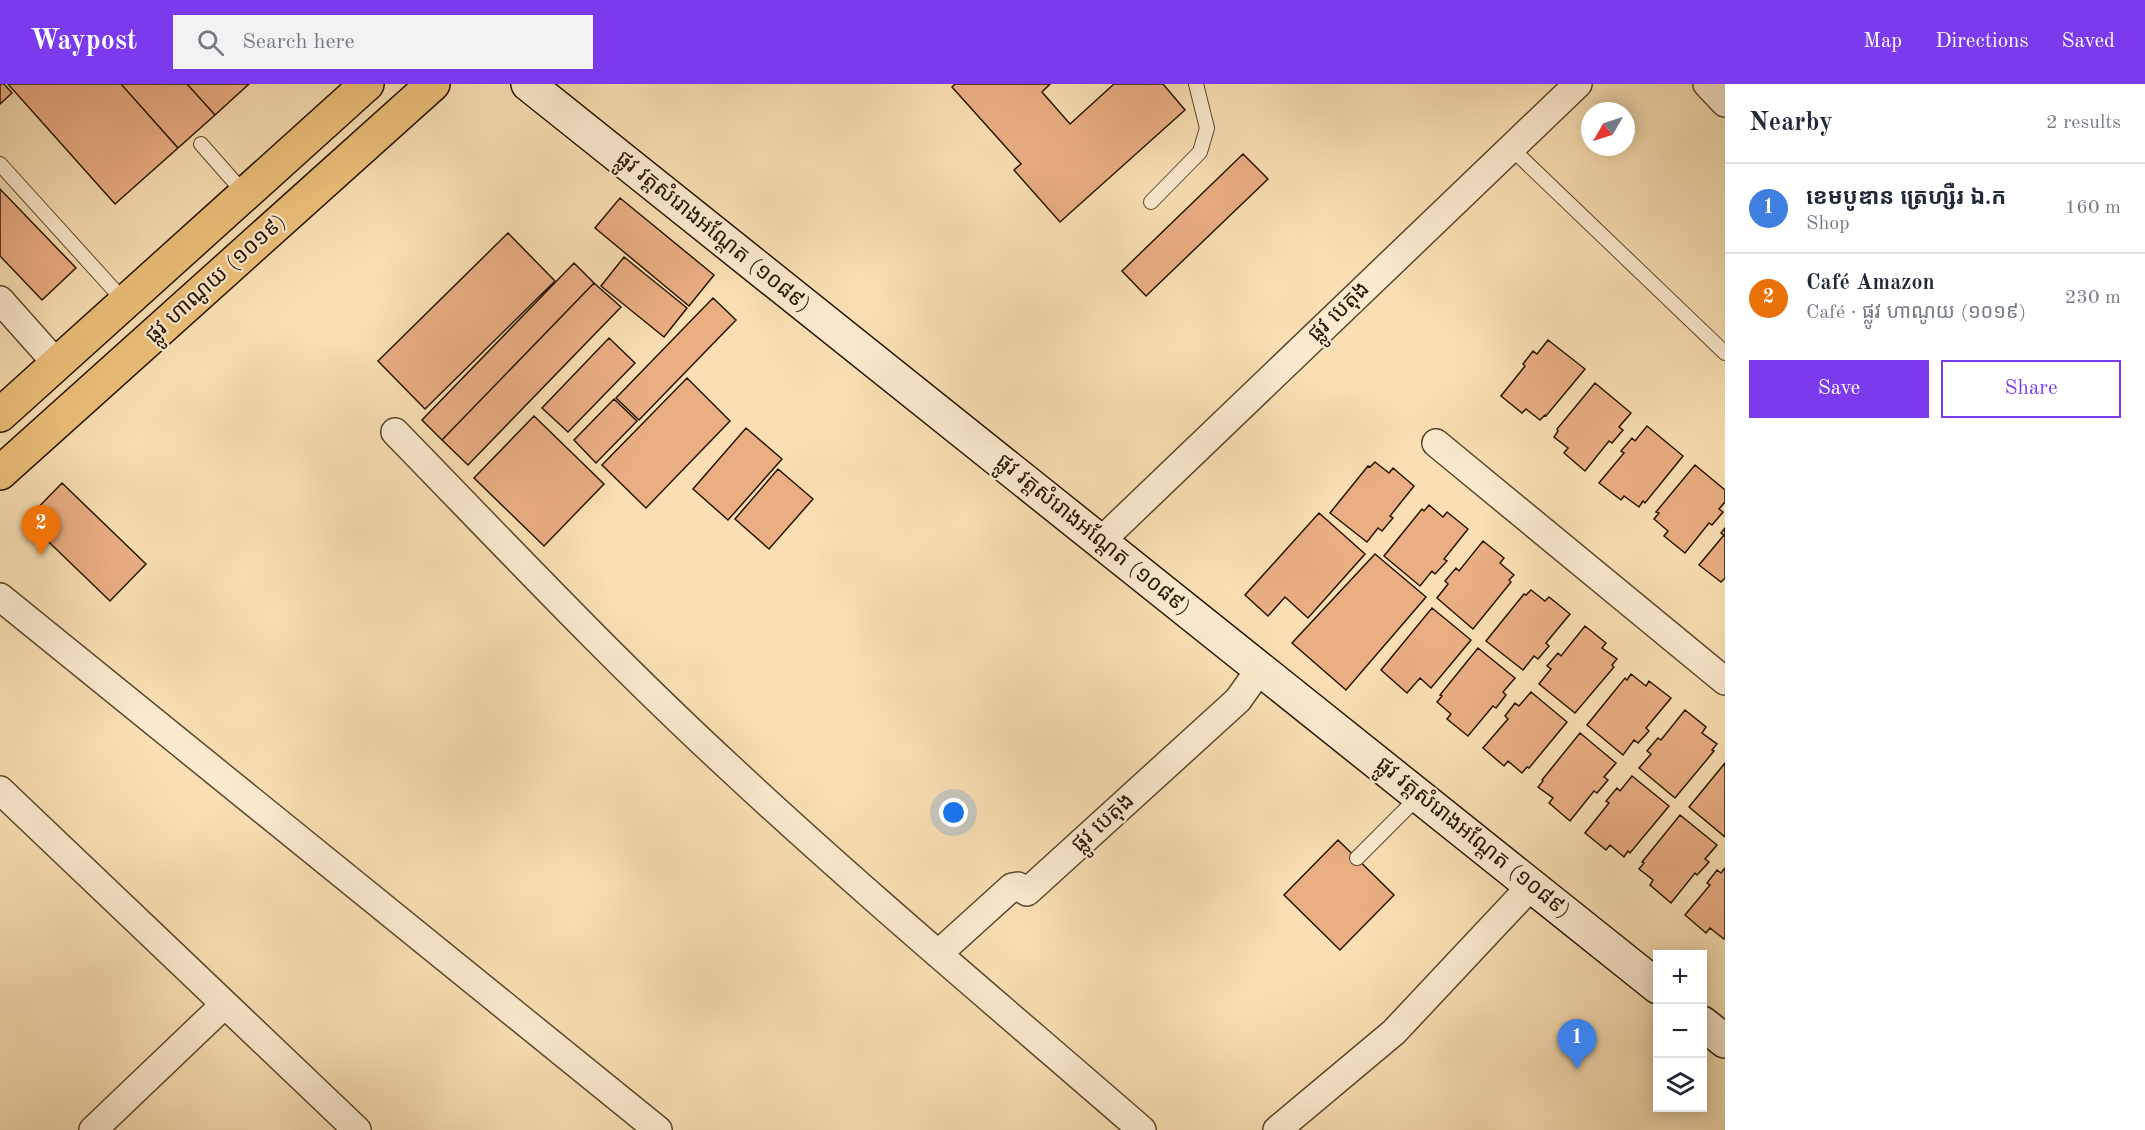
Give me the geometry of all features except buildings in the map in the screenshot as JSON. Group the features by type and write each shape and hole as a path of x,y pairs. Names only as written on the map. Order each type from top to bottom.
{"main road":[{"name":"ផ្លូវ ហាណូយ (១០១៩)","path":"0,473 432,84"},
{"name":"ផ្លូវ វត្តសំរោងអណ្ដែត (១០៨៩)","path":"528,84 1653,983"},
{"name":"ផ្លូវ ហាណូយ (១០១៩)","path":"0,415 246,194 363,85"},
{"path":"1707,1027 1725,1041"}],"street":[{"name":"ផ្លូវ បេតុង","path":"1101,541 1578,84"},
{"path":"1707,84 1725,103"},
{"path":"0,300 57,364"},
{"path":"395,432 587,628 728,766 938,954 1142,1130"},
{"path":"1436,443 1725,681"},
{"path":"0,597 658,1130"},
{"name":"ផ្លូវ បេតុង","path":"938,954 1012,886 1018,886 1027,892 1238,700 1260,669"},
{"path":"0,790 357,1130"},
{"path":"1277,1130 1394,1032 1532,885"},
{"path":"93,1130 224,1005"}],"lane":[{"path":"1151,202 1200,152 1207,128 1196,84"},
{"path":"201,144 246,194"},
{"path":"1511,148 1725,353"},
{"path":"0,164 125,302"},
{"path":"1357,858 1420,795"}],"place":[{"name":"Café Amazon","path":"41,555"},
{"name":"ខេមបូឌាន ត្រេហ្សឺរ ឯ.ក","path":"1577,1069"}]}
